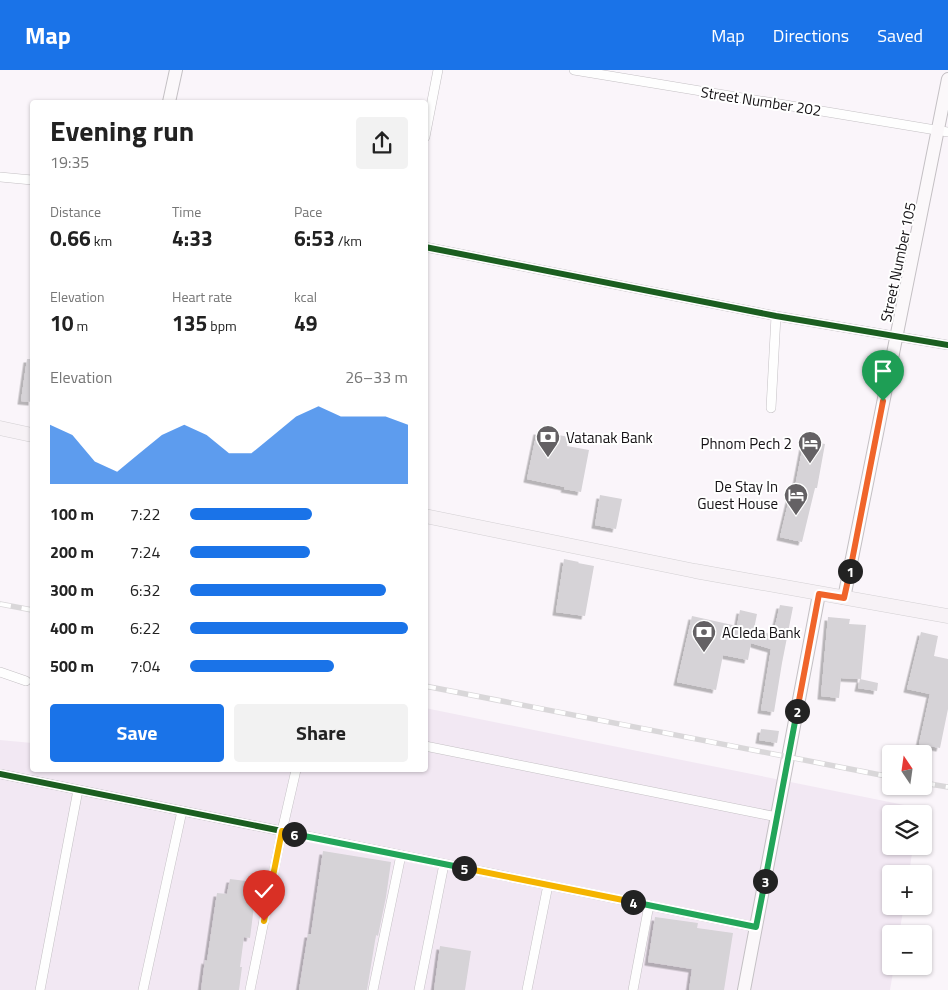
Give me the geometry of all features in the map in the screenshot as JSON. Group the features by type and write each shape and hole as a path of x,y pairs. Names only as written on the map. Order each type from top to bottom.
{"main road":[{"path":"0,428 30,435"},
{"path":"428,517 695,571 948,616"}],"street":[{"path":"169,100 176,70"},
{"path":"428,122 438,70"},
{"name":"Street Number 202","path":"574,70 943,131"},
{"name":"Street Number 105","path":"844,598 896,336 943,131 948,79"},
{"path":"0,177 30,180"},
{"path":"428,248 776,316 948,345"},
{"path":"771,408 776,316"},
{"path":"744,990 819,594"},
{"path":"0,672 26,681"},
{"path":"428,747 777,817"},
{"path":"250,990 296,772"},
{"path":"0,774 756,927"},
{"path":"40,990 78,790"},
{"path":"143,990 182,811"},
{"path":"373,990 401,855"},
{"path":"419,990 444,864"},
{"path":"527,990 548,885"},
{"path":"633,990 649,905"}],"shaded area":[{"path":"428,709 904,805 882,805 882,855 912,855 910,865 882,865 882,915 902,915 901,925 882,925 882,975 892,975 890,990 0,990 0,740 30,743 30,772 428,772"}],"building":[{"path":"27,359 30,359 30,402 21,401"},
{"name":"Vatanak Bank","path":"537,431 569,437 567,446 589,450 581,492 527,479"},
{"path":"804,440 825,444 817,488 815,488 802,542 780,537 791,491 794,492"},
{"path":"600,495 622,499 616,529 595,525"},
{"path":"564,559 594,566 585,616 556,612"},
{"path":"780,605 793,607 774,712 761,710 771,649 751,643 748,660 723,655 716,690 677,682 692,616 737,626 740,610 757,614 754,629 773,635"},
{"path":"828,617 850,619 849,624 866,625 861,679 841,678 839,698 821,696"},
{"path":"921,632 938,636 934,656 948,659 948,709 940,748 919,744 930,694 907,689"},
{"path":"860,679 878,683 877,691 858,688"},
{"path":"761,729 779,731 777,743 759,740"},
{"path":"323,851 391,862 386,897 378,936 376,935 367,990 299,990 308,934 311,934"},
{"path":"230,879 254,882 251,905 254,906 250,938 244,937 239,990 201,990 217,893 227,894"},
{"path":"655,917 698,923 697,928 733,933 724,990 689,990 692,969 648,962"},
{"path":"440,946 471,951 465,990 434,990"}],"railway":[{"path":"0,604 30,610"},
{"path":"428,687 882,775"},
{"path":"932,784 948,787"}],"cycle path":[{"path":"428,248 776,316 948,345"},
{"path":"0,774 756,927"}],"place":[{"name":"Vatanak Bank","path":"548,458"},
{"name":"Phnom Pech 2","path":"810,464"},
{"name":"De Stay In Guest House","path":"796,516"},
{"name":"ACleda Bank","path":"704,653"}],"route":[{"path":"264,921 282,831 756,927 819,594 844,598 883,401"}]}
